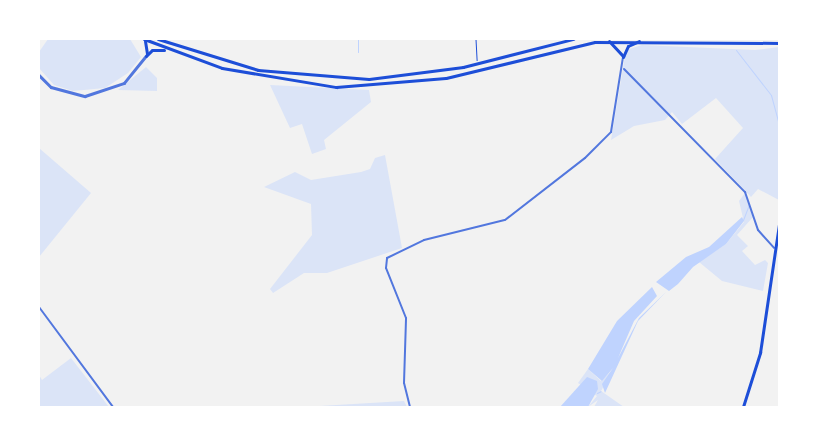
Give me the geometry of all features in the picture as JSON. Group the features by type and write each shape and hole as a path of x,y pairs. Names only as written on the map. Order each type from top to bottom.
{"highway":[{"path":"144,39 167,50 254,76 369,87 446,78 608,40 779,43"},
{"path":"144,39 146,56"},
{"path":"158,39 236,65 314,78 403,76 478,64 573,39"},
{"path":"608,40 623,57 628,46 642,40"},
{"path":"146,56 152,50 167,50"}],"main road":[{"path":"743,407 758,360 779,225"}],"street":[{"path":"39,75 51,87 85,96 124,83 146,56"},
{"path":"410,407 404,383 406,318 387,258 424,240 505,220 582,160 611,132 624,69 623,57"},
{"path":"624,69 745,192 758,230 774,248"},
{"path":"39,307 112,407"}],"path":[{"path":"476,39 478,64"}],"shaded area":[{"path":"48,39 130,39 141,57 128,73 105,88 73,91 54,85 39,68 39,52"},
{"path":"642,45 755,50 779,47 779,200 758,189 751,197 715,159 743,128 716,98 682,124 672,112 665,120 634,126 611,140 626,50"},
{"path":"146,67 157,78 157,91 118,90"},
{"path":"270,85 369,90 371,102 324,140 326,149 312,154 302,124 290,128"},
{"path":"39,148 91,193 39,257"},
{"path":"385,155 402,248 327,273 304,273 273,293 270,289 312,235 311,204 264,187 295,172 311,180 361,172 370,169 375,158"},
{"path":"745,193 753,217 737,235 748,246 742,251 755,265 765,260 768,263 763,291 722,281 699,262 726,244 744,222 739,201"},
{"path":"71,358 109,407 39,407 39,375 42,380"},
{"path":"614,368 601,391 624,407 594,407 598,400 588,407 597,396 578,383 588,369 601,381"},
{"path":"404,401 407,407 303,407"}],"water":[{"path":"742,217 744,221 726,244 693,267 669,291 656,282 686,257 709,247"},
{"path":"652,287 657,296 634,321 618,358 639,318 666,292 638,321 605,393 602,384 613,368 602,381 588,369 617,321"},
{"path":"587,377 597,381 598,389 588,407 560,407"}],"waterway":[{"path":"358,39 358,52"},
{"path":"736,50 771,95 779,124"},
{"path":"743,220 749,204"},
{"path":"597,393 601,391"}]}
